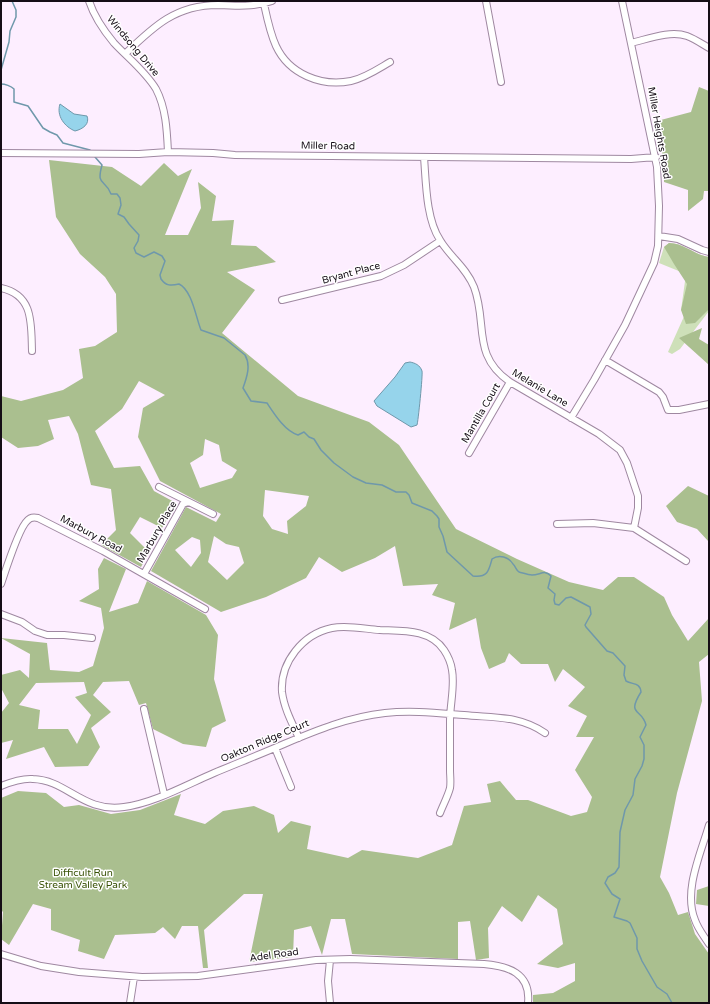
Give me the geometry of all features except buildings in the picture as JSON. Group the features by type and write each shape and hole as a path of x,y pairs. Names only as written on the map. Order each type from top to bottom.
{"street":[{"name":"Windsong Drive","path":"89,1 105,31 142,71 155,88 162,104 167,131 168,152"},
{"path":"126,53 154,27 180,12 202,6 243,6 264,4 272,1"},
{"path":"486,1 502,82"},
{"name":"Miller Heights Road","path":"571,418 625,325 654,263 659,236 658,175 656,157 622,1"},
{"path":"264,4 270,28 277,47 289,64 304,75 325,82 352,81 390,62"},
{"path":"631,43 666,35 681,34 690,37 709,48"},
{"name":"Miller Road","path":"1,153 139,154 168,152 235,155 631,159 656,157"},
{"name":"Melanie Lane","path":"424,157 434,228 440,241 470,278 477,299 483,344 487,358 496,371 510,382 615,444 624,456 638,496 638,508 634,528"},
{"path":"659,236 678,239 709,252"},
{"name":"Bryant Place","path":"282,300 381,276 404,266 440,241"},
{"path":"1,288 17,294 28,309 31,322 32,351"},
{"path":"605,360 658,392 666,403 668,410 679,410 709,404"},
{"name":"Mantilla Court","path":"469,453 510,382"},
{"name":"Marbury Place","path":"159,487 213,514"},
{"name":"Marbury Place","path":"144,574 182,504 188,502"},
{"name":"Marbury Road","path":"1,584 25,522 34,517 144,574 205,609"},
{"path":"557,524 593,523 634,528 686,560"},
{"path":"1,614 22,622 35,631 47,635 92,638"},
{"path":"299,738 284,701 282,684 290,659 301,645 316,634 332,628 349,628 413,632 435,640 448,656 452,669 450,714 450,787 440,813"},
{"path":"144,709 164,794"},
{"name":"Oakton Ridge Court","path":"1,786 20,780 37,779 53,784 93,804 112,808 126,807 164,794 334,724 371,715 400,712 450,714 519,720 530,723 545,732"},
{"path":"275,748 292,787"},
{"path":"709,825 708,836 692,884 691,900 695,920 709,944"},
{"name":"Adel Road","path":"1,954 41,966 79,972 134,977 198,976 297,962 330,960 484,964 502,966 517,973 524,980 528,991 528,1003"},
{"path":"330,960 328,981 330,1003"},
{"path":"130,1003 134,977"}],"green space":[{"path":"699,87 709,91 709,191 704,191 703,199 688,211 688,190 664,182 664,163 657,121 691,112"},
{"name":"Difficult Run Stream Valley Park","path":"49,160 112,167 141,186 164,163 178,176 192,169 165,235 188,235 201,208 198,182 216,196 212,221 234,220 231,245 256,246 276,262 227,272 255,290 222,333 298,396 369,422 399,445 456,529 517,559 569,582 603,590 618,577 634,577 664,597 672,615 688,641 709,618 709,654 699,662 702,701 677,793 660,877 669,893 678,915 688,912 695,934 709,954 709,1003 533,1003 533,995 553,993 575,981 575,963 558,968 537,964 563,944 557,909 538,895 522,922 502,906 488,928 489,958 476,960 470,921 458,922 458,959 352,954 345,919 331,919 322,955 311,926 294,930 293,957 249,962 263,894 244,894 204,930 208,968 203,968 198,926 182,926 175,939 163,927 155,933 115,935 104,959 78,951 80,940 51,930 51,909 33,904 9,945 1,939 3,912 1,910 1,798 18,791 46,793 64,807 79,805 111,814 140,810 181,794 174,815 205,824 223,811 254,806 274,815 278,833 291,821 311,826 307,849 348,858 362,850 418,858 452,845 464,806 491,802 487,784 500,781 516,800 528,800 571,816 587,812 592,797 575,770 594,737 576,737 587,716 568,706 585,687 563,669 555,682 548,664 521,664 509,653 505,662 489,669 481,648 476,618 449,630 455,603 432,595 438,584 403,586 395,546 375,558 342,572 319,557 306,578 266,597 221,612 151,571 186,507 216,522 221,514 160,481 138,437 143,408 165,395 139,381 122,409 95,431 114,468 140,466 154,491 176,503 162,528 140,517 130,533 149,552 141,567 101,545 116,530 111,489 91,485 78,434 69,416 48,420 54,439 38,446 18,448 1,437 1,396 21,401 63,390 83,378 79,349 95,346 117,332 116,294 105,277 80,254 56,217","holes":["205,439 219,445 222,461 237,470 232,478 200,488 190,463 203,455","265,490 309,496 306,506 287,521 288,534 272,529 263,516","214,536 226,544 239,547 244,563 227,580 208,562","192,537 200,540 201,553 191,567 175,550"]},
{"path":"669,243 679,245 709,257 709,311 680,349 672,354 668,352 686,312 681,310 686,274 659,263 664,247"},
{"path":"669,243 679,245 709,257 709,309 695,323 686,324 681,310 687,284 664,247"},
{"path":"702,328 699,339 709,345 709,365 679,338"},
{"path":"688,486 709,496 709,542 697,529 677,522 666,506"},
{"path":"104,558 126,569 109,612 138,603 147,581 206,615 218,635 214,679 226,721 212,728 206,747 183,744 153,729 146,703 139,705 129,681 103,682 93,695 111,712 91,728 100,747 88,766 55,767 44,747 6,759 13,740 1,743 1,713 9,703 1,688 1,675 20,670 29,678 30,654 1,638 47,643 50,670 79,672 93,666 104,628 101,608 79,601 99,589 98,569","holes":["84,682 87,693 75,697 91,715 77,744 68,729 38,729 40,710 19,705 36,683"]},
{"path":"709,886 709,906 696,904 697,890"}],"water":[{"path":"60,104 74,114 87,116 87,124 81,129 75,131 68,127 60,117"},
{"path":"410,362 419,366 422,371 417,425 411,427 377,406 374,401 405,363"}],"waterway":[{"path":"1,70 9,42 10,31 16,17 16,10 12,1"},
{"path":"1,84 8,85 14,89 14,102 28,106 43,128 57,135 63,143 90,150"},
{"path":"95,157 102,165 100,172 102,182 109,189 111,194 117,194 120,198 121,205 118,214 124,217 139,235 138,241 134,248 136,253 144,257 154,252 162,256 165,261 160,275 161,279 167,284 179,284 187,292 201,330 224,338 245,355 248,367 243,388 251,401 267,403 289,430 298,435 304,432 309,437 314,439 321,450 334,463 353,477 366,483 382,485 396,492 406,492 412,503 432,511 439,519 439,527 447,552 473,576 482,576 489,570 492,559 495,557 504,557 509,560 519,572 530,575 544,573 549,574 551,576 548,588 555,594 555,604 559,605 566,598 571,597 590,607 591,614 585,625 607,651 613,653 625,666 624,675 626,681 638,685 641,692 635,705 635,709 646,725 640,737 644,745 644,759 635,779 633,795 625,810 620,832 619,867 615,873 608,877 605,883 612,894 620,899 614,917 630,923 637,938 637,949 642,961 657,987 667,994 672,1003"}]}
